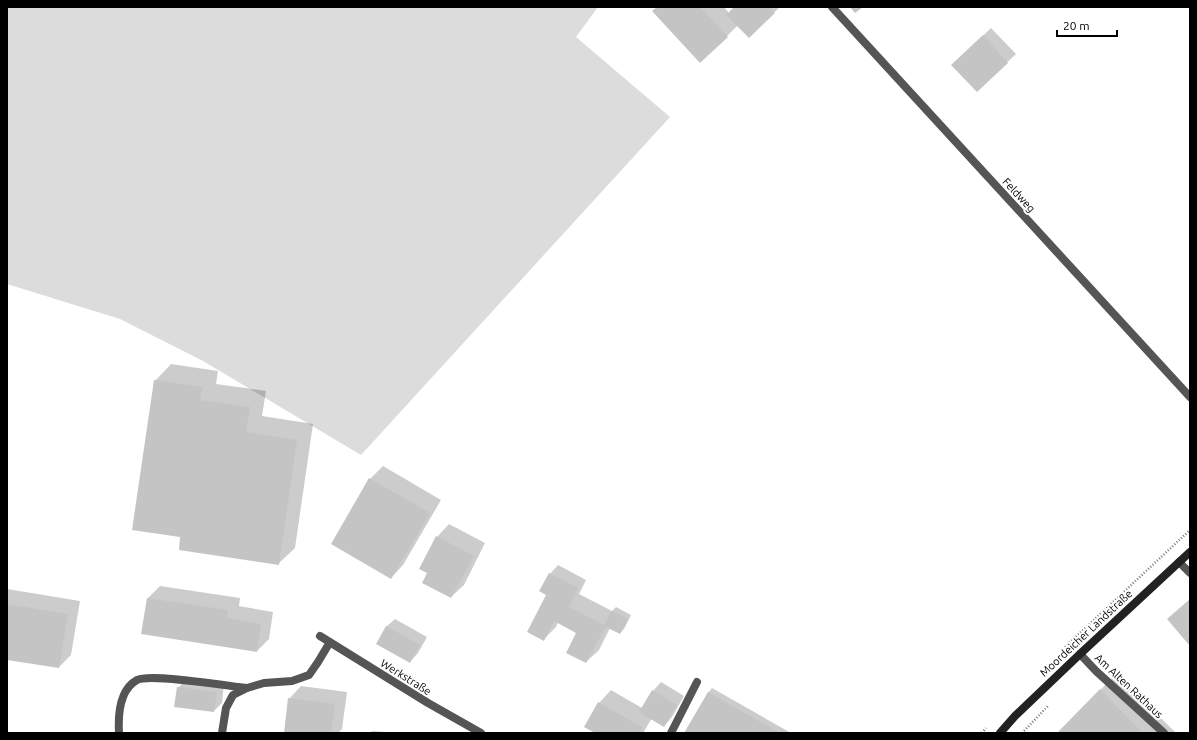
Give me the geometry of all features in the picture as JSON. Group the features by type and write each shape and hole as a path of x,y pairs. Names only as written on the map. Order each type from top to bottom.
{"main road":[{"name":"Moordeicher Landstraße","path":"1000,733 1015,716 1080,654 1190,552"}],"street":[{"name":"Feldweg","path":"832,7 1190,398"},
{"path":"1179,562 1190,573"},
{"name":"Werkstraße","path":"320,636 428,703 481,733"},
{"path":"222,733 226,708 234,695 247,688 264,683 292,680 308,675 330,642"},
{"name":"Am Alten Rathaus","path":"1080,654 1096,671 1164,733"},
{"path":"119,733 118,725 121,702 127,688 138,680 154,678 247,688"},
{"path":"671,733 696,682"}],"shaded area":[{"path":"7,7 598,7 576,37 670,117 361,455 203,361 120,319 7,284"}],"building":[{"path":"657,7 700,7 728,37 700,63 652,11"},
{"path":"734,7 769,7 775,13 749,38 726,15"},
{"path":"850,7 863,7 855,13"},
{"path":"983,35 1008,63 977,92 951,65"},
{"path":"154,380 202,387 200,400 250,407 246,432 297,440 279,565 179,550 180,537 132,530"},
{"path":"369,478 430,513 391,579 331,544"},
{"path":"436,536 474,556 451,598 422,583 427,573 419,569"},
{"path":"549,573 578,588 569,607 604,625 611,611 628,619 620,634 606,627 586,663 566,653 576,633 554,621 544,641 527,632 546,595 539,591"},
{"path":"147,598 228,610 227,618 261,624 257,652 141,634"},
{"path":"1190,599 1190,646 1167,619"},
{"path":"7,604 68,614 59,668 7,660"},
{"path":"386,626 420,645 410,663 376,644"},
{"path":"177,687 217,692 214,712 174,707"},
{"path":"1100,689 1143,733 1057,733"},
{"path":"652,690 677,705 664,727 639,712"},
{"path":"708,692 780,733 684,733"},
{"path":"288,698 335,704 331,733 284,733"},
{"path":"598,702 642,727 639,733 595,733 584,727"}]}
